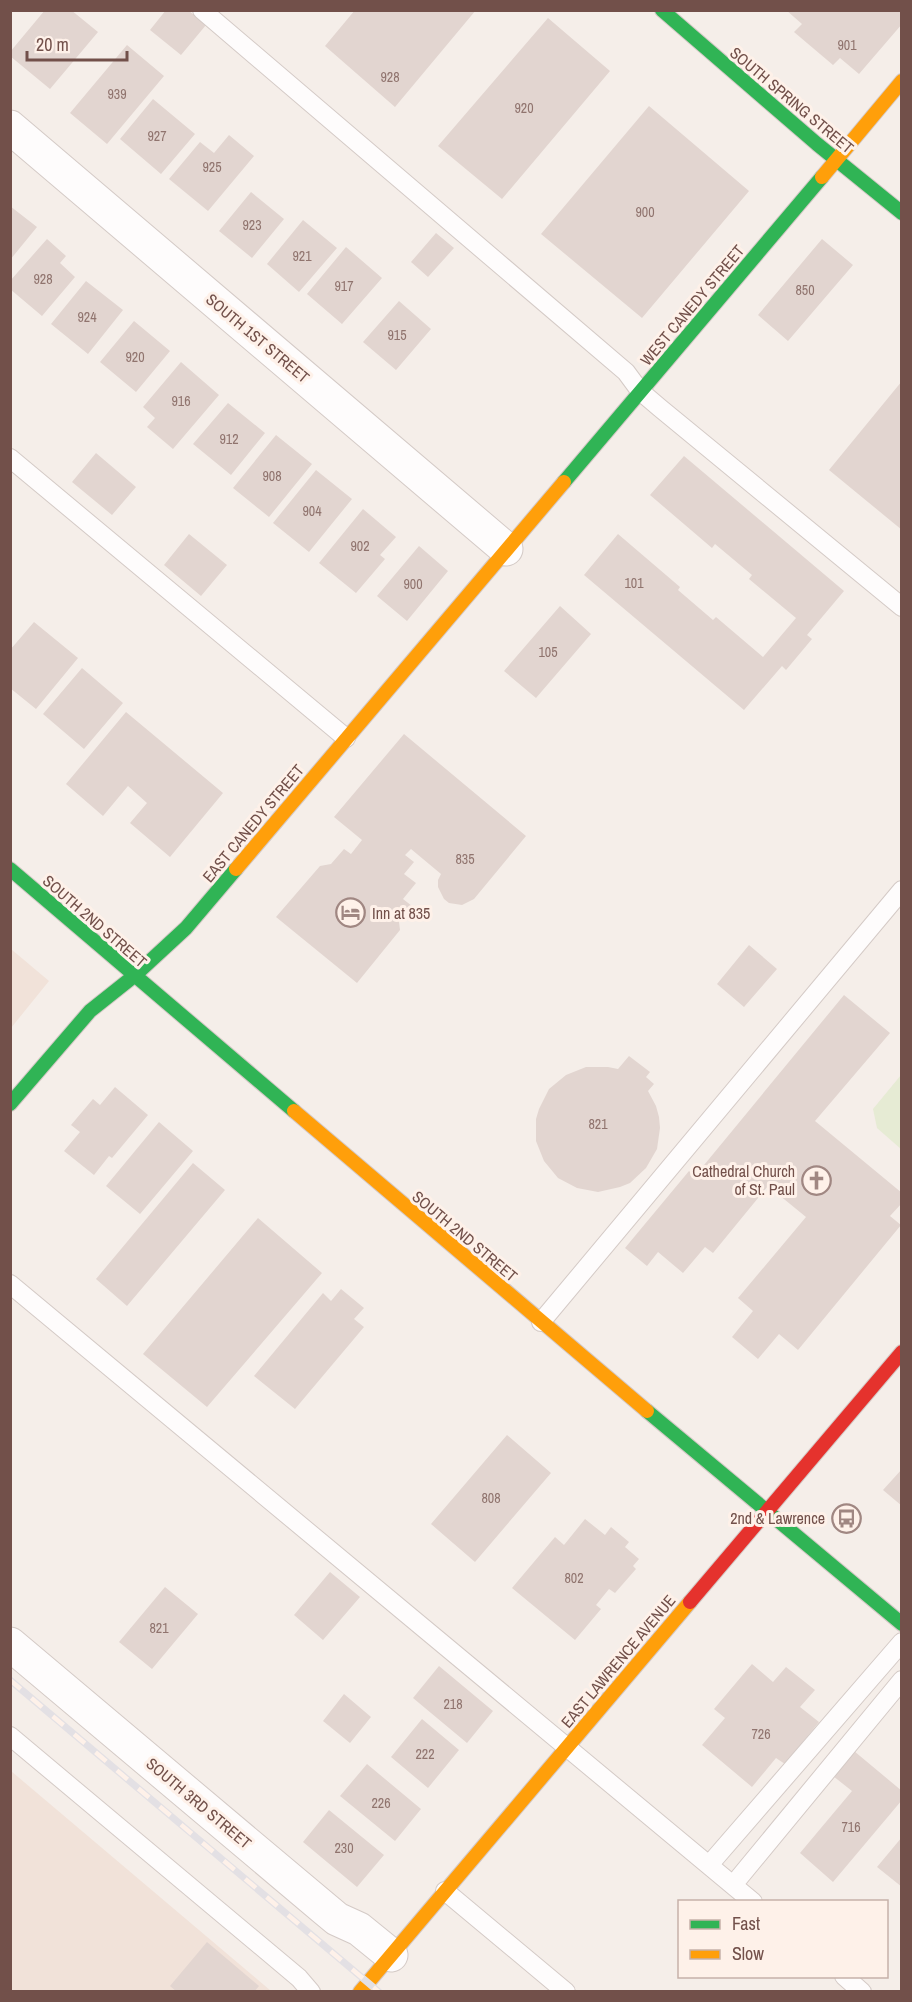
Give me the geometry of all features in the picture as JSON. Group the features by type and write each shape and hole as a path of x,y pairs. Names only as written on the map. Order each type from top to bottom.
{"street":[{"name":"SOUTH SPRING STREET","path":"662,10 902,213"},
{"name":"WEST CANEDY STREET","path":"506,549 902,81"},
{"name":"SOUTH 1ST STREET","path":"10,127 506,549"},
{"name":"EAST CANEDY STREET","path":"10,1104 90,1011 134,976 186,928 506,549"},
{"name":"SOUTH 2ND STREET","path":"10,869 541,1322 902,1624"},
{"name":"EAST LAWRENCE AVENUE","path":"360,1992 902,1352"},
{"name":"SOUTH 3RD STREET","path":"10,1644 325,1910 337,1919 359,1929 391,1955"}],"lane":[{"path":"202,10 626,372 640,391 902,607"},
{"path":"10,458 346,738"},
{"path":"541,1322 902,890"},
{"path":"10,1284 751,1900"},
{"path":"709,1865 902,1641"},
{"path":"733,1885 902,1680"},
{"path":"10,1736 298,1978 311,1992"},
{"path":"445,1891 566,1992"},
{"path":"845,1978 862,1992"}],"shaded area":[{"path":"11,949 49,981 11,1028"},
{"path":"11,1771 271,1991 11,1991"}],"green space":[{"path":"901,1075 901,1149 877,1128 873,1109"}],"building":[{"path":"45,10 71,10 98,32 50,89 10,56 10,52"},
{"path":"166,10 188,10 206,25 181,55 150,30"},
{"path":"355,10 476,10 395,107 325,46"},
{"path":"786,10 902,10 902,24 859,74 840,58 833,65 794,32 802,24"},
{"path":"548,18 610,71 502,199 438,146"},
{"path":"127,45 164,76 107,144 70,113"},
{"path":"153,99 195,134 161,174 120,139"},
{"path":"649,106 749,191 642,318 541,234"},
{"path":"229,135 254,156 208,211 169,179 200,142 214,153"},
{"path":"251,192 284,219 252,258 219,231"},
{"path":"10,206 37,227 10,260"},
{"path":"303,220 337,248 299,292 267,264"},
{"path":"436,233 454,248 428,277 411,262"},
{"path":"47,239 66,256 60,263 75,277 42,316 10,289 10,281"},
{"path":"822,239 853,265 788,341 758,315"},
{"path":"346,247 382,278 342,324 307,294"},
{"path":"86,281 123,310 88,354 51,324"},
{"path":"399,301 431,329 396,370 363,342"},
{"path":"134,321 170,351 136,392 100,362"},
{"path":"181,362 219,395 173,449 147,427 155,418 143,407"},
{"path":"902,381 902,530 829,470"},
{"path":"228,403 265,433 231,475 193,444"},
{"path":"276,435 312,464 269,517 233,488"},
{"path":"96,453 136,487 112,515 72,482"},
{"path":"684,456 844,591 807,635 812,639 786,670 782,666 744,710 584,575 618,534 680,587 678,590 713,620 716,617 763,657 796,618 749,579 752,575 715,544 712,548 650,495"},
{"path":"316,470 352,499 309,552 273,523"},
{"path":"363,509 396,537 380,555 385,559 356,593 319,563"},
{"path":"189,534 227,565 201,596 164,565"},
{"path":"419,546 448,571 407,621 377,596"},
{"path":"560,606 591,634 536,698 504,671"},
{"path":"34,622 78,658 36,709 10,688 10,650"},
{"path":"82,668 123,703 84,749 43,714"},
{"path":"126,712 223,793 170,857 130,823 147,803 128,786 103,816 66,784"},
{"path":"404,734 526,836 474,899 462,905 449,903 444,899 438,887 441,874 411,849 405,855 414,862 404,874 416,883 403,899 412,906 399,922 400,930 357,983 276,917 320,866 331,864 344,849 351,854 362,840 334,817"},
{"path":"749,945 777,969 744,1007 717,984"},
{"path":"844,995 890,1033 815,1121 902,1193 902,1203 890,1216 901,1225 798,1350 779,1334 758,1359 732,1337 753,1311 738,1298 806,1217 768,1186 713,1253 705,1247 683,1273 658,1252 647,1266 625,1248 689,1171 695,1176"},
{"path":"629,1056 650,1072 646,1077 654,1084 648,1091 659,1117 657,1149 646,1168 630,1183 598,1192 577,1188 558,1178 544,1161 536,1141 536,1119 539,1109 549,1089 566,1075 586,1067 618,1069"},
{"path":"115,1087 148,1115 112,1158 109,1156 94,1175 64,1151 80,1132 71,1125 93,1099 100,1105"},
{"path":"159,1122 193,1151 140,1214 106,1186"},
{"path":"193,1163 225,1190 127,1306 96,1279"},
{"path":"258,1218 322,1273 207,1407 143,1354"},
{"path":"341,1289 364,1308 354,1319 364,1327 295,1409 254,1376 323,1293 331,1301"},
{"path":"507,1435 551,1473 475,1562 431,1524"},
{"path":"902,1469 902,1506 883,1490"},
{"path":"585,1519 605,1535 611,1527 629,1542 625,1547 639,1559 633,1566 636,1569 615,1593 609,1589 596,1605 601,1609 575,1640 512,1588 555,1537 564,1545"},
{"path":"330,1572 360,1597 323,1640 294,1615"},
{"path":"165,1587 198,1614 152,1669 119,1642"},
{"path":"752,1664 773,1682 786,1667 815,1690 800,1707 819,1722 785,1764 776,1758 752,1787 702,1745 725,1718 714,1709"},
{"path":"439,1666 493,1711 467,1743 413,1698"},
{"path":"344,1694 371,1717 350,1743 323,1721"},
{"path":"422,1719 459,1750 428,1788 391,1757"},
{"path":"854,1751 902,1791 902,1800 833,1882 800,1853 852,1791 833,1776"},
{"path":"367,1764 421,1809 395,1841 340,1796"},
{"path":"329,1810 384,1855 357,1887 303,1842"},
{"path":"902,1837 902,1887 877,1867"},
{"path":"207,1942 259,1986 254,1992 177,1992 170,1986"}],"railway":[{"path":"10,1680 379,1992"}],"traffic: fast":[{"path":"662,10 817,144 902,213"},
{"path":"564,482 822,177"},
{"path":"10,869 294,1111"},
{"path":"10,1104 90,1011 134,976 186,928 236,869"},
{"path":"647,1411 902,1624"}],"traffic: slow":[{"path":"822,177 902,81"},
{"path":"236,869 564,482"},
{"path":"294,1111 647,1411"},
{"path":"360,1992 690,1602"}],"traffic: jam":[{"path":"690,1602 902,1352"}],"place":[{"name":"Inn at 835","path":"351,913"},
{"name":"Cathedral Church of St. Paul","path":"816,1180"},
{"name":"2nd & Lawrence","path":"846,1518"}]}
